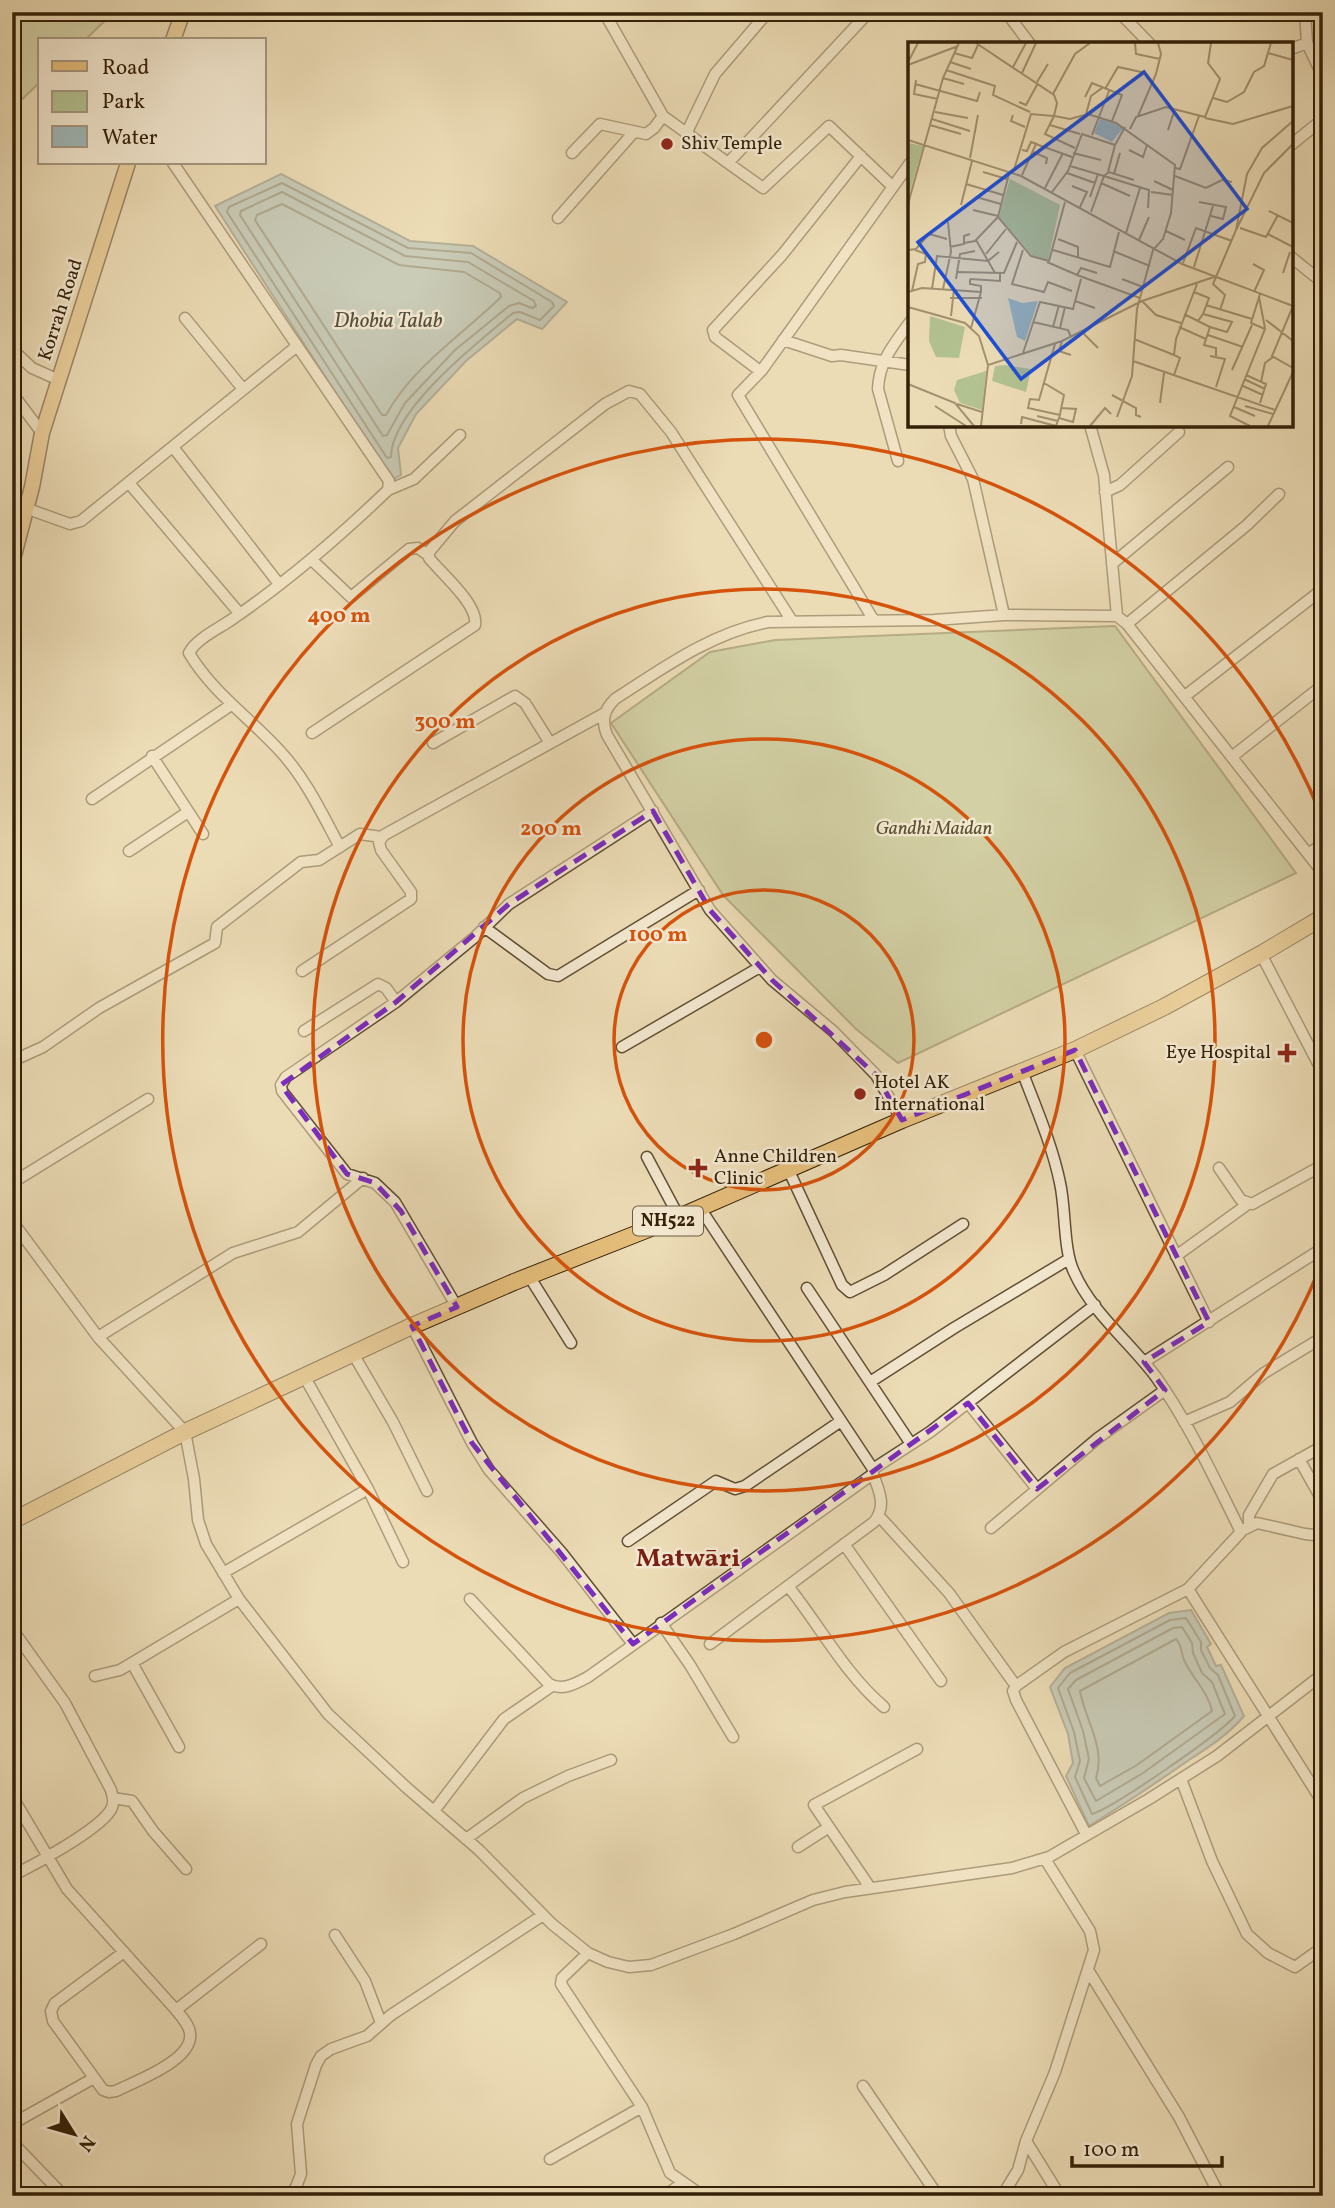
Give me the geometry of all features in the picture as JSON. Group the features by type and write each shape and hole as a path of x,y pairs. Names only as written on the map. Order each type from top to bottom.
{"highway":[{"name":"NH522","path":"12,1521 186,1432 412,1326 529,1276 680,1217 902,1120 1075,1049 1164,1007 1262,954 1323,917"}],"main road":[{"path":"174,38 183,12"},
{"name":"Korrah Road","path":"12,563 32,487 42,433 128,164"}],"street":[{"path":"604,12 663,116 763,188 829,126 892,186"},
{"path":"686,134 715,74 768,12"},
{"path":"728,163 869,12"},
{"path":"1006,12 1029,42"},
{"path":"1119,12 1148,42"},
{"path":"1305,12 1307,43 1323,77"},
{"path":"1293,48 1307,43"},
{"path":"572,153 600,124 649,133 663,116"},
{"path":"1293,143 1323,120"},
{"path":"558,218 634,132"},
{"path":"760,371 715,337 713,330 782,255 861,156"},
{"path":"174,164 388,479 388,490"},
{"path":"873,619 738,396 783,340 908,166"},
{"path":"1293,259 1322,282"},
{"path":"185,318 243,390"},
{"path":"898,461 877,389 883,360 908,325"},
{"path":"783,340 832,356 908,365"},
{"path":"25,508 76,524 297,346"},
{"path":"12,349 32,368 59,380"},
{"path":"428,555 455,521 605,404 635,391 671,432 792,621"},
{"path":"12,393 42,433"},
{"path":"949,427 951,436 973,479 1004,615"},
{"path":"1090,427 1093,443 1102,463 1116,616"},
{"path":"1105,492 1120,485 1179,432"},
{"path":"340,847 302,779 290,763 231,705 189,653 195,645 312,559 388,490 414,479 460,435"},
{"path":"173,447 279,584"},
{"path":"1112,564 1228,467"},
{"path":"129,483 240,614"},
{"path":"1127,624 1247,525 1279,494"},
{"path":"312,559 351,597 410,549 418,548 428,555 464,598 476,619 476,624 312,733"},
{"path":"1185,696 1323,589"},
{"path":"302,971 411,899 411,892 381,850 379,842 382,837 604,713 615,698 678,658 743,627 792,621 934,620 1004,615 1116,616 1127,624 1185,696 1323,873"},
{"path":"1233,756 1323,685"},
{"path":"433,743 515,696 525,703 550,743"},
{"path":"92,799 231,705"},
{"path":"604,713 603,726 607,735 710,910 772,980 833,1031 876,1075 902,1120"},
{"path":"152,756 204,834"},
{"path":"457,1307 395,1202 381,1187 344,1170 282,1091 281,1085 286,1077 396,1002 509,904 653,811"},
{"path":"128,851 188,812"},
{"path":"12,1061 43,1047 99,1008 215,943 217,927 297,864 319,860 360,834 382,837"},
{"path":"1308,854 1323,844"},
{"path":"484,927 548,974 558,976 699,890"},
{"path":"1262,954 1323,1073"},
{"path":"622,1046 760,967"},
{"path":"304,1031 378,984 386,988 396,1002"},
{"path":"1075,1049 1209,1322"},
{"path":"1022,1071 1060,1181 1069,1259 1073,1272 1095,1305 1165,1390 1245,1529"},
{"path":"12,1183 148,1099"},
{"path":"647,1157 680,1217"},
{"path":"1176,1256 1248,1204 1258,1202 1323,1165"},
{"path":"1219,1168 1237,1196 1248,1204"},
{"path":"789,1171 842,1285 850,1292 884,1275 963,1224"},
{"path":"98,1337 233,1252 298,1232 363,1178"},
{"path":"700,1208 873,1472 882,1504 879,1516 710,1644"},
{"path":"12,1221 98,1337 186,1432 198,1520 206,1544 239,1599 328,1714 466,1839 543,1915 589,1953 608,1962 629,1967 651,1965 813,1900 869,1886 1012,1868 1045,1858 1217,1756 1323,1674"},
{"path":"1144,1362 1323,1248"},
{"path":"870,1382 976,1314 1069,1259"},
{"path":"529,1276 571,1343"},
{"path":"807,1288 911,1444"},
{"path":"470,1599 552,1686 563,1687 588,1677 968,1403 1095,1305"},
{"path":"412,1326 472,1443 489,1470 562,1553 633,1644"},
{"path":"1184,1422 1230,1402 1264,1373 1323,1337"},
{"path":"352,1353 393,1422 427,1491"},
{"path":"304,1376 368,1489 403,1562"},
{"path":"991,1528 1119,1421 1165,1390"},
{"path":"968,1403 1037,1489"},
{"path":"628,1541 716,1481 735,1489 745,1486 841,1421"},
{"path":"1245,1529 1249,1515 1273,1474 1323,1446"},
{"path":"1299,1459 1322,1500"},
{"path":"223,1573 368,1489"},
{"path":"879,1516 949,1593 1016,1686"},
{"path":"1086,1834 1016,1700 1013,1691 1016,1686 1064,1652 1188,1589 1245,1529 1257,1523 1323,1536"},
{"path":"844,1544 941,1681"},
{"path":"788,1586 814,1619 854,1679 884,1707"},
{"path":"1188,1589 1323,1803"},
{"path":"95,1676 111,1673 131,1663 239,1599"},
{"path":"661,1623 685,1657 733,1737"},
{"path":"12,1629 65,1703 113,1798 112,1809 103,1819 47,1857 12,1876"},
{"path":"131,1663 179,1747"},
{"path":"434,1811 504,1719 552,1686"},
{"path":"869,1886 814,1805 917,1749"},
{"path":"466,1839 523,1798 568,1776 611,1760"},
{"path":"1181,1779 1231,1905 1247,1934 1284,1964 1295,1968 1323,1947"},
{"path":"12,1796 68,1889 176,2010 185,2021 190,2034 189,2046 183,2055 116,2091 109,2092 103,2090 53,2021 51,2011 55,2003 124,1952"},
{"path":"113,1798 132,1801 153,1831 186,1869"},
{"path":"798,1847 829,1827"},
{"path":"1002,2196 1018,2170 1026,2141 1055,2072 1094,1950 1090,1931 1045,1858"},
{"path":"289,2196 296,2187 300,2174 297,2124 321,2056 331,2049 362,2038 543,1915"},
{"path":"335,1935 365,1981 381,2023"},
{"path":"176,2010 261,1944"},
{"path":"589,1953 562,1978 561,1984 642,2108 667,2168 673,2176 703,2196"},
{"path":"1088,1970 1179,2117 1220,2196"},
{"path":"12,2124 94,2078"},
{"path":"863,2086 938,2196"},
{"path":"550,2159 642,2108"},
{"path":"1026,2141 1060,2196"},
{"path":"12,2142 64,2196"},
{"path":"664,2196 684,2183"}],"highlighted area":[{"path":"653,811 710,910 772,980 876,1075 902,1120 1075,1050 1209,1322 1144,1362 1165,1390 1037,1489 968,1403 633,1644 472,1443 412,1326 457,1307 401,1211 375,1183 347,1174 281,1085 396,1002 509,904"}],"green space":[{"path":"12,12 114,12 87,38 38,38 38,84 13,108"},
{"name":"Gandhi Maidan","path":"1115,626 1296,873 898,1063 856,1029 723,895 611,723 710,652 775,640"}],"water":[{"name":"Dhobia Talab","path":"281,174 410,241 473,246 567,302 542,329 517,319 466,361 416,414 398,448 401,475 392,480 215,206"},
{"path":"1191,1610 1211,1644 1207,1647 1216,1666 1221,1665 1244,1716 1211,1745 1089,1826 1066,1776 1073,1763 1068,1734 1050,1687 1065,1668 1169,1613"}],"place":[{"name":"Shiv Temple","path":"667,144"},
{"name":"Eye Hospital","path":"1287,1053"},
{"name":"Hotel AK International","path":"860,1094"},
{"name":"Anne Children Clinic","path":"698,1168"}],"district":[{"name":"Matwāri","path":"688,1559"}]}
